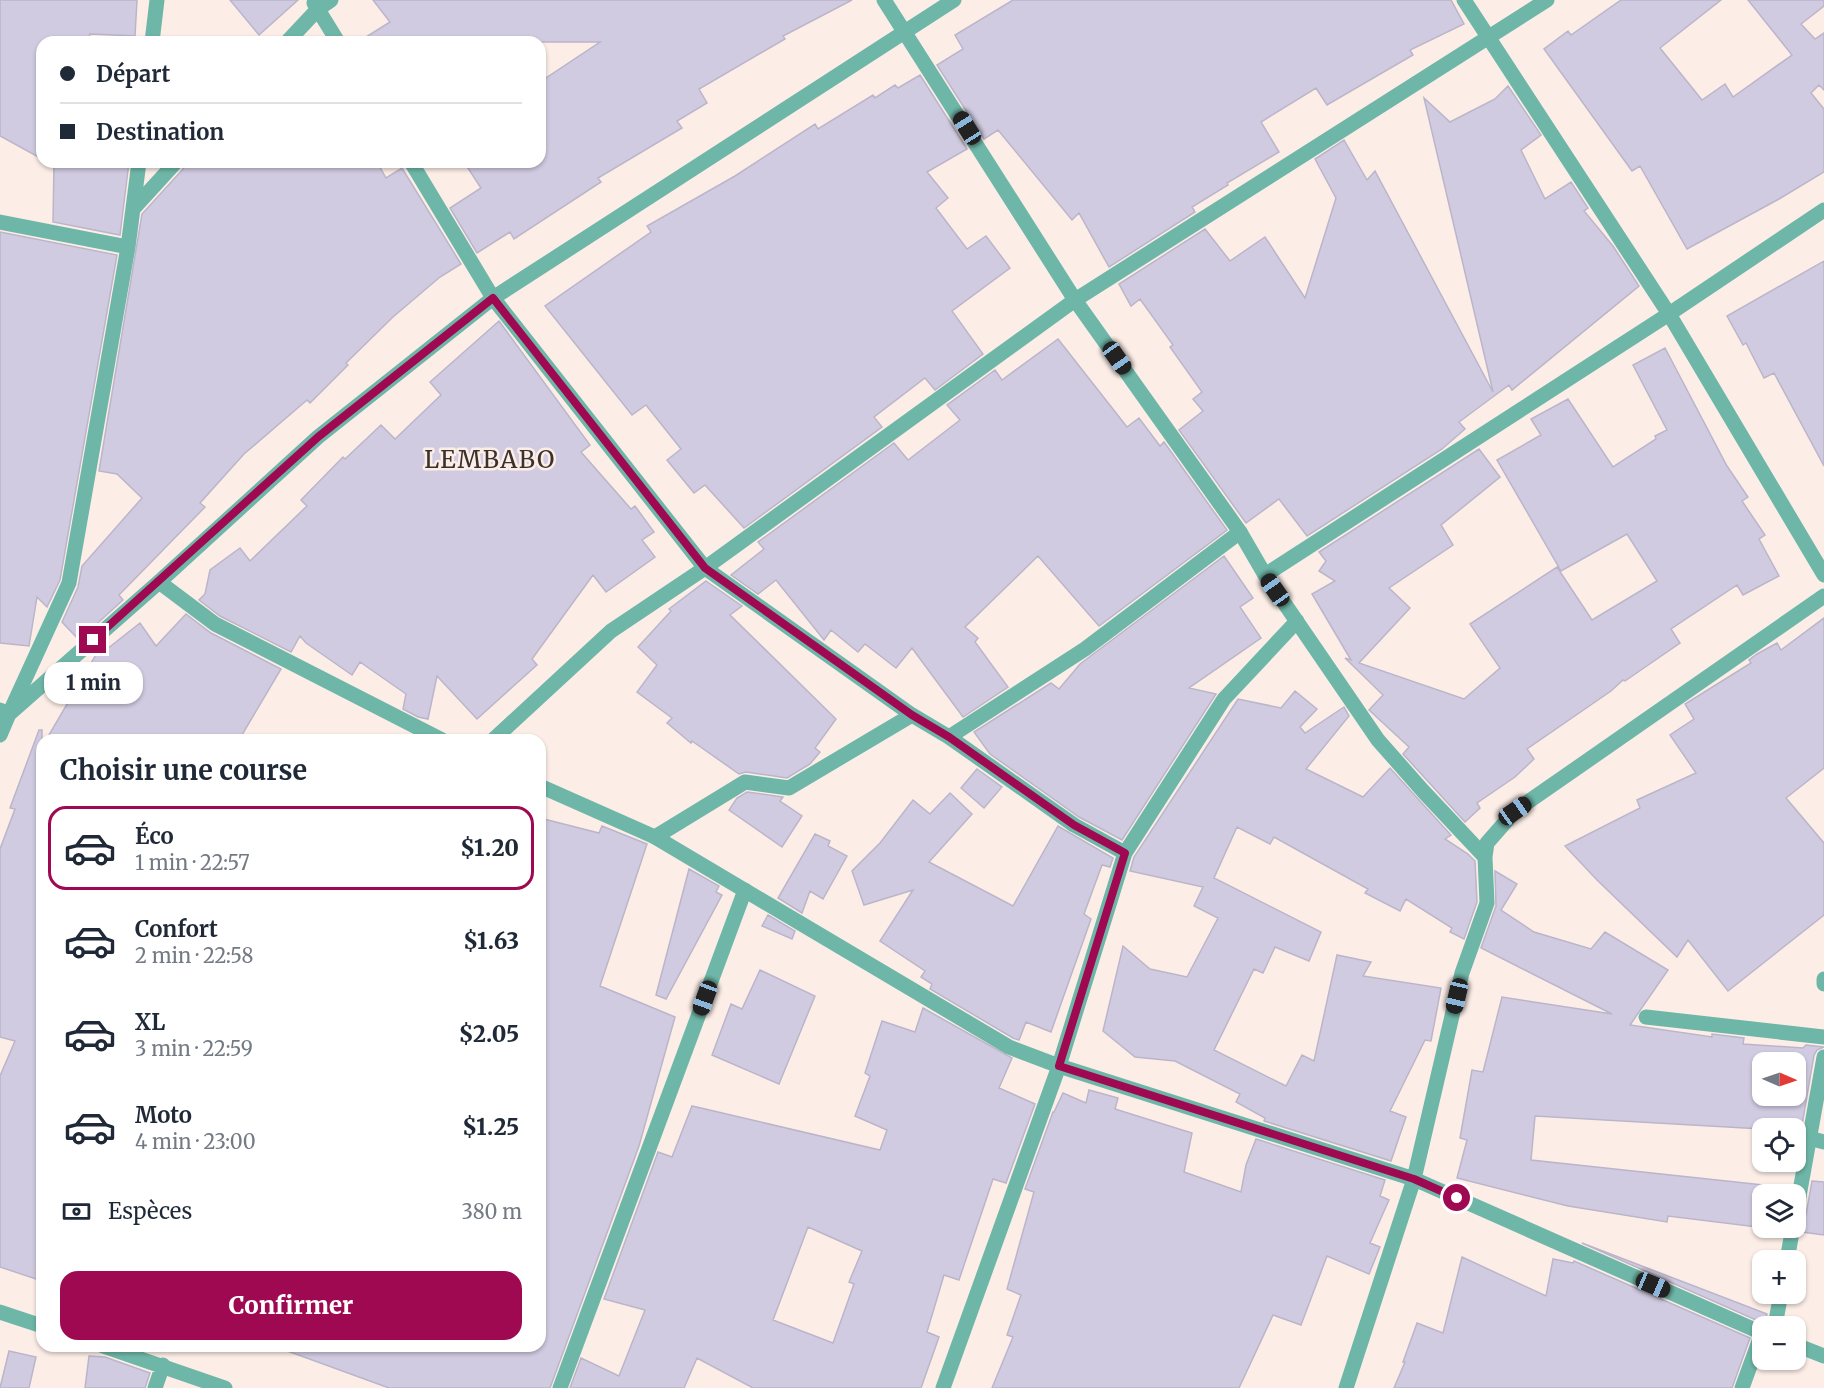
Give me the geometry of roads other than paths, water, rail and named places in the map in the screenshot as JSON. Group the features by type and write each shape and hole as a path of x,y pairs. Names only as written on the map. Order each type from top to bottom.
{"street":[{"path":"153,36 157,0"},
{"path":"291,36 315,4 331,0"},
{"path":"885,0 1075,300 1240,532 1265,575 1378,740 1485,857"},
{"path":"5,712 159,582 318,437 493,298 954,0"},
{"path":"1464,0 1669,314 1824,575"},
{"path":"500,734 611,631 705,568 1075,300 1547,0"},
{"path":"315,4 334,36"},
{"path":"0,735 5,712 69,584 128,247 138,168"},
{"path":"134,208 171,168"},
{"path":"415,168 493,298 705,568 912,715 949,737 1074,825 1125,853"},
{"path":"1265,575 1669,314 1824,210"},
{"path":"0,222 128,247"},
{"path":"949,737 1084,649 1240,532"},
{"path":"159,582 215,624 429,734"},
{"path":"1346,1388 1414,1179 1462,973 1487,903 1485,857 1487,843 1515,811 1824,596"},
{"path":"943,1388 1059,1066 1125,853 1224,699 1297,621"},
{"path":"655,837 745,782 789,788 912,715"},
{"path":"546,789 655,837 1009,1047 1059,1066 1414,1179 1752,1324"},
{"path":"560,1388 745,890"},
{"path":"1824,979 1824,984"},
{"path":"1646,1017 1824,1037"},
{"path":"1804,1184 1817,1140 1824,1057"},
{"path":"0,1312 36,1324"},
{"path":"1806,1350 1824,1356"},
{"path":"122,1352 225,1388"},
{"path":"1742,1388 1752,1364"},
{"path":"155,1388 163,1365"}],"district":[{"name":"LEMBABO","path":"490,459"}]}
